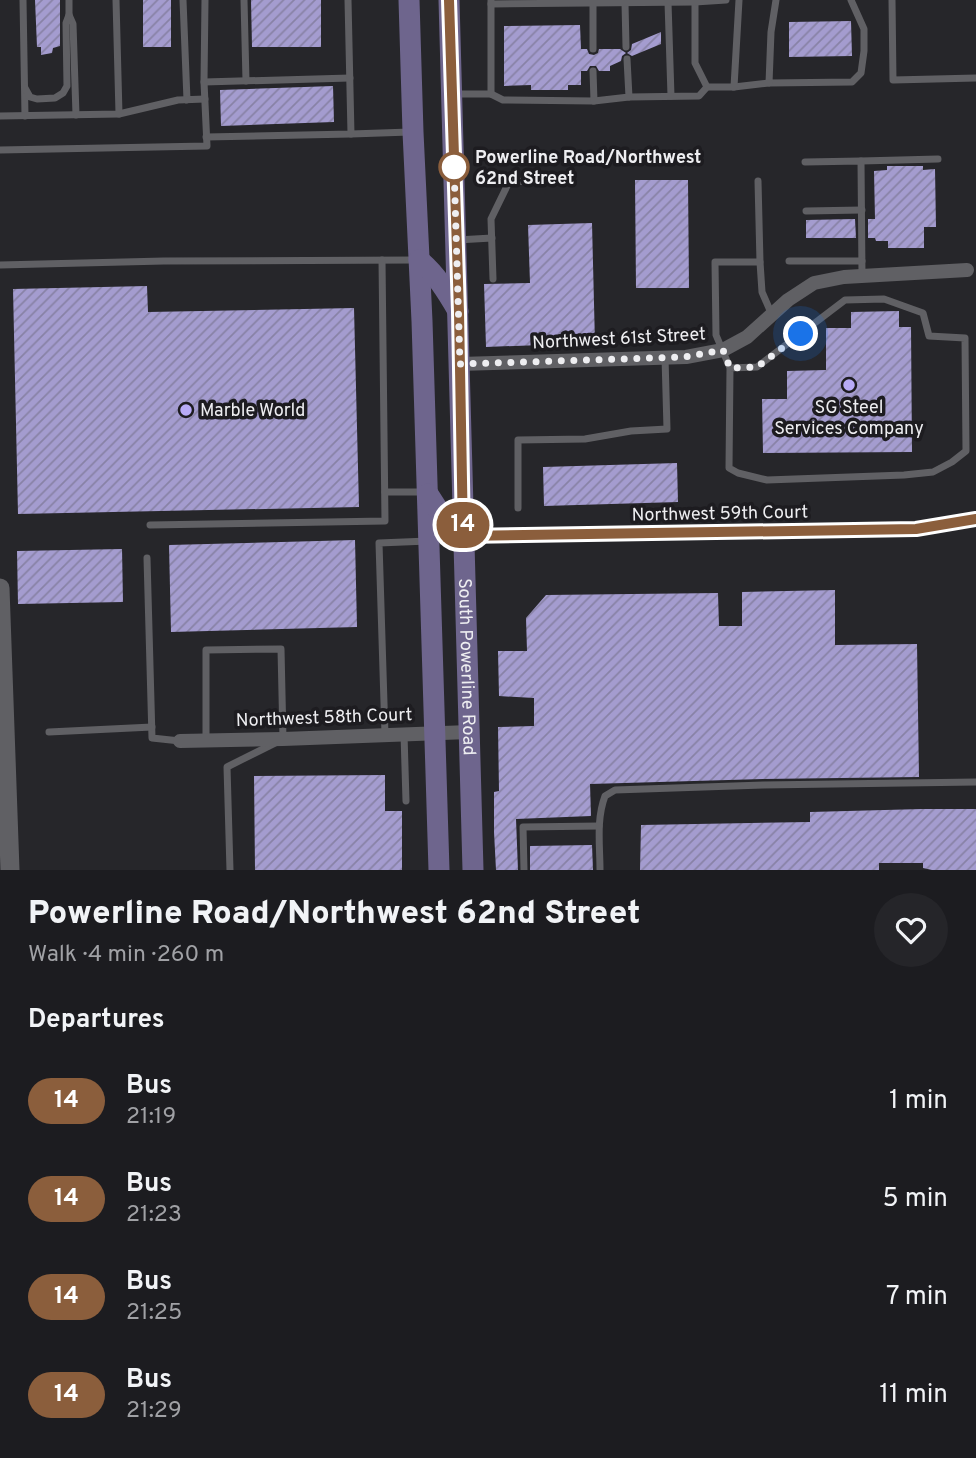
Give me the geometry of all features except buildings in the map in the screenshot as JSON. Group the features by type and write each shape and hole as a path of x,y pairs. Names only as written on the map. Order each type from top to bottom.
{"main road":[{"name":"South Powerline Road","path":"409,0 439,870"},
{"name":"South Powerline Road","path":"449,0 473,870"},
{"path":"419,260 442,284 459,312"},
{"path":"427,499 446,522 463,536 448,545 430,571"}],"street":[{"name":"Northwest 61st Street","path":"460,364 685,357 723,350 747,337 788,300 814,283 844,277 862,269 967,270"},
{"name":"Northwest 59th Court","path":"463,536 916,529 976,519"},
{"path":"0,588 6,863"},
{"name":"Northwest 58th Court","path":"180,740 469,732"}],"lane":[{"path":"23,0 25,116"},
{"path":"24,88 30,97 37,99 63,93 68,81 66,23 69,0"},
{"path":"116,0 120,114"},
{"path":"183,0 187,100"},
{"path":"0,150 206,146 205,0"},
{"path":"244,0 246,81"},
{"path":"348,0 351,134"},
{"path":"492,94 491,2 625,3 726,0"},
{"path":"734,87 739,0"},
{"path":"769,83 771,32 776,0"},
{"path":"452,94 492,94 503,100 594,101 629,97 699,96 707,87 852,82 861,73 864,29 851,0"},
{"path":"892,0 893,80 976,78"},
{"path":"695,1 695,63 707,87"},
{"path":"667,2 671,96"},
{"path":"593,3 593,49"},
{"path":"625,3 626,47"},
{"path":"69,15 73,24 76,114"},
{"path":"627,59 629,97"},
{"path":"593,71 594,101"},
{"path":"204,82 350,78"},
{"path":"0,116 120,114 178,100 205,99"},
{"path":"206,137 413,132"},
{"path":"805,162 937,159"},
{"path":"789,261 862,269 861,161"},
{"path":"493,279 491,219 509,182 569,179"},
{"path":"758,181 762,292 772,314"},
{"path":"806,211 862,210"},
{"path":"456,240 492,238"},
{"path":"150,525 386,521 382,260"},
{"path":"0,265 419,260"},
{"path":"730,368 757,367 845,300 884,299 923,313 929,337 965,338 966,451 933,472 904,475 767,480 729,468 730,368 716,335 715,262 760,262"},
{"path":"518,508 518,440 586,439 631,431 667,429 665,357"},
{"path":"386,492 427,499"},
{"path":"385,735 379,543 429,541"},
{"path":"147,558 152,738 180,740"},
{"path":"206,740 206,650 281,649 283,739 228,767 230,870"},
{"path":"49,732 152,727"},
{"path":"404,734 406,801"},
{"path":"600,870 601,806 605,796 615,790 976,782"},
{"path":"524,870 523,827 600,826"}],"bus line":[{"name":"14","path":"449,0 463,536 916,529 976,519"}],"place":[{"name":"Powerline Road/Northwest 62nd Street","path":"454,167"},
{"name":"SG Steel Services Company","path":"849,385"},
{"name":"Marble World","path":"186,410"}],"route":[{"path":"454,167 460,364 685,357 723,350 730,368 757,367 801,334"}]}
